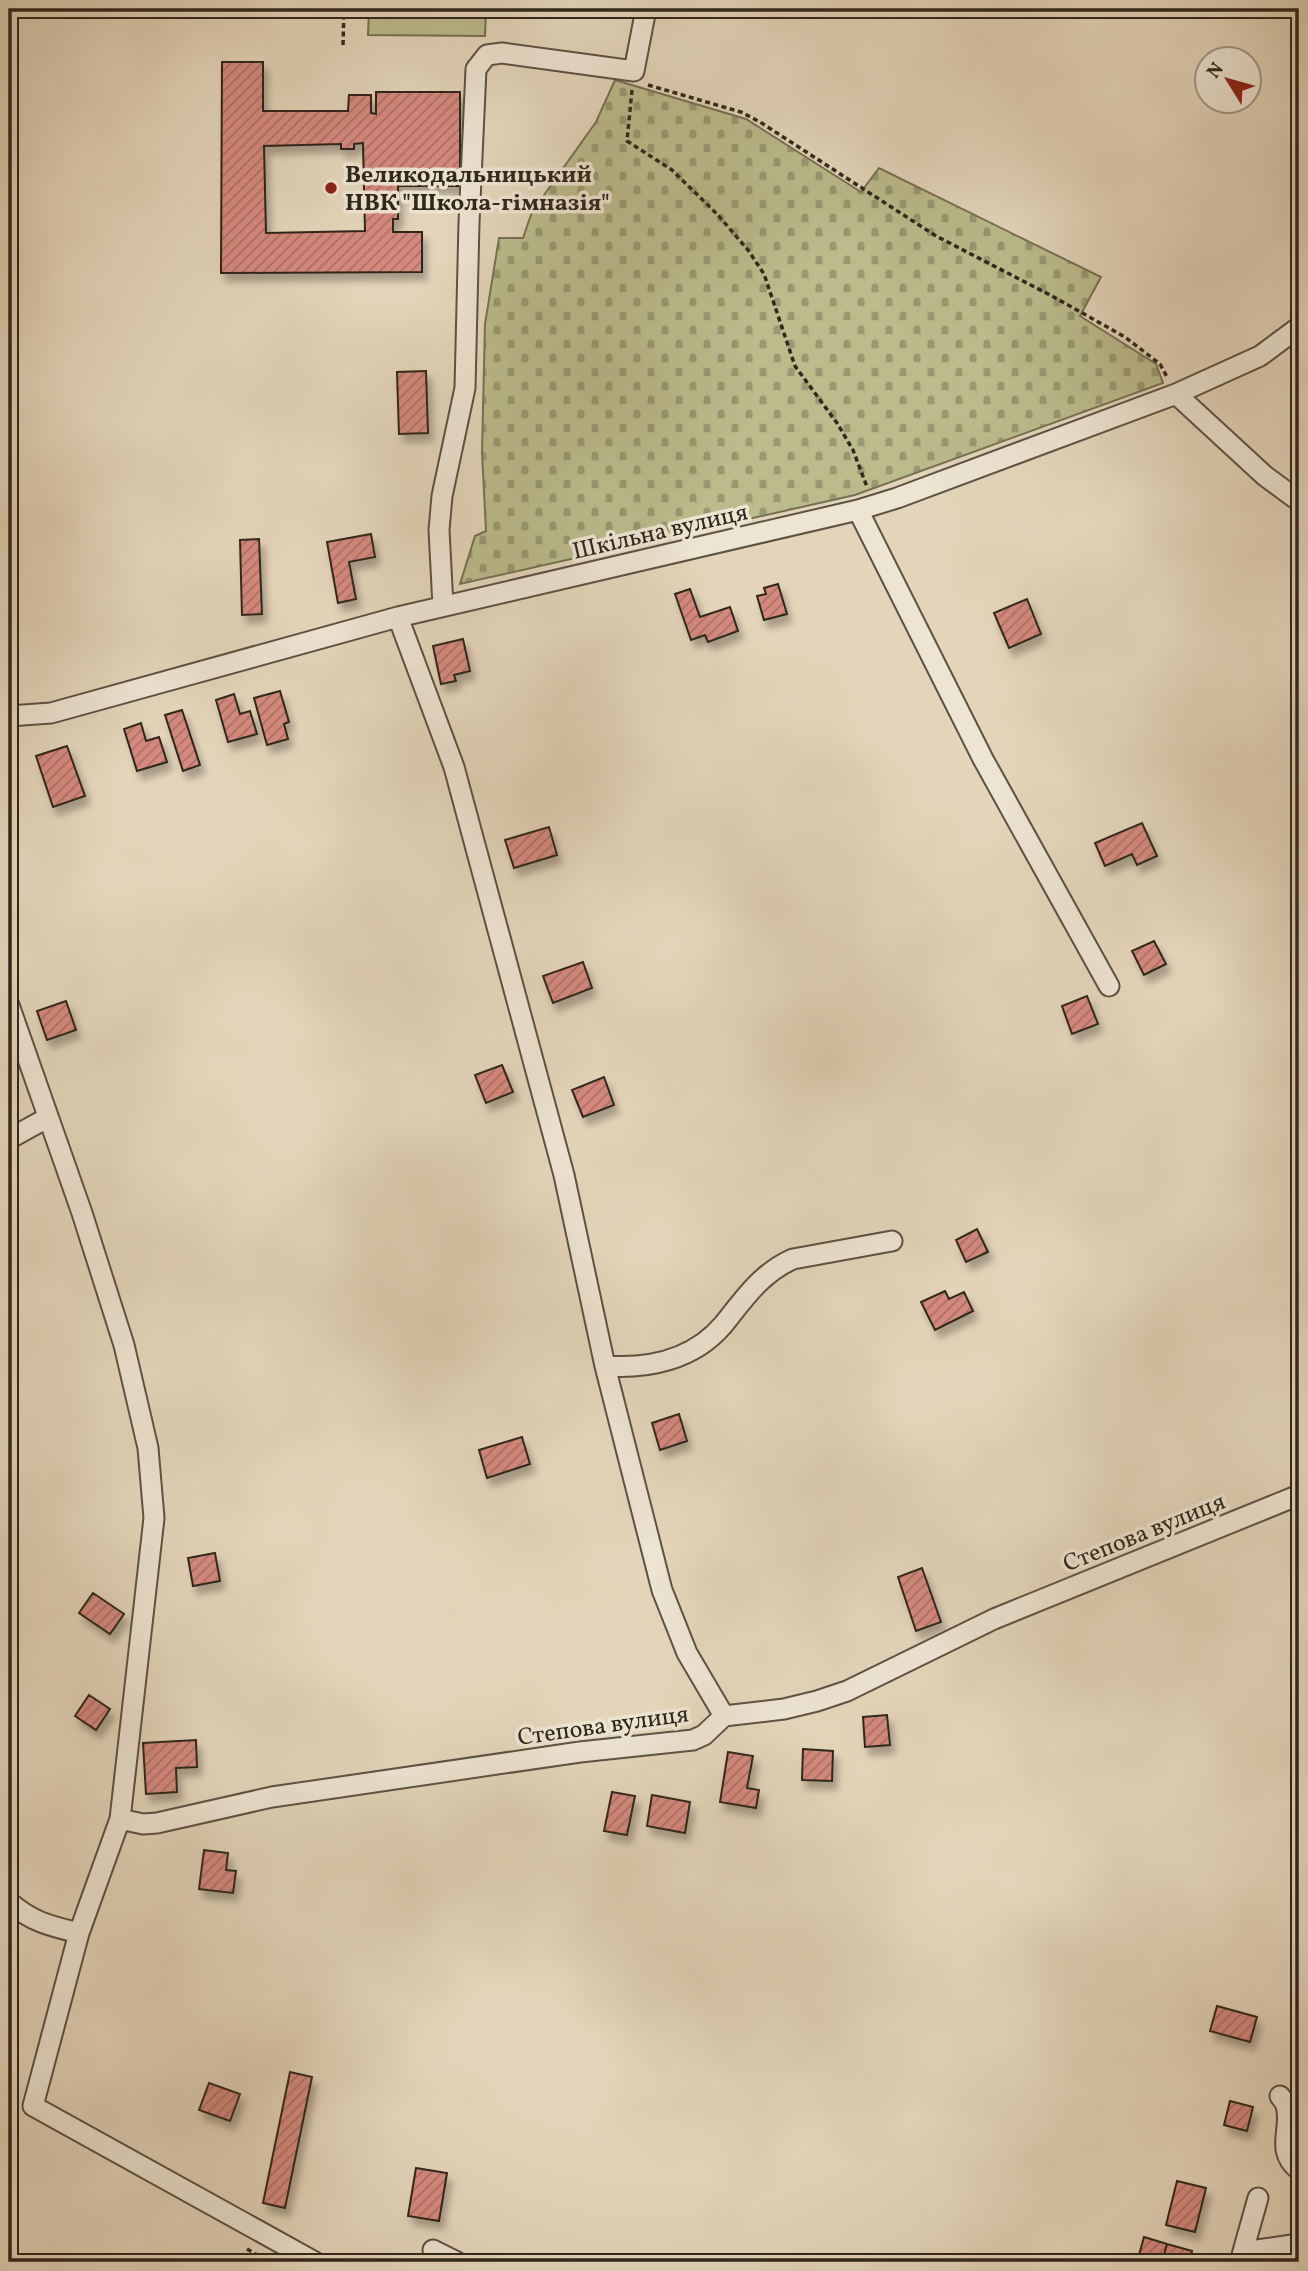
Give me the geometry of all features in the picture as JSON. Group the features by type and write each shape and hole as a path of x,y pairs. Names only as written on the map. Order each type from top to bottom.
{"street":[{"path":"443,606 440,518 442,496 465,388 476,69 487,55 502,53 634,76 646,9"},
{"name":"Шкільна вулиця","path":"9,716 51,713 398,617 866,508 1176,394 1260,356 1299,327"},
{"path":"1176,394 1265,476 1299,500"},
{"path":"866,508 983,759 1109,986"},
{"path":"398,617 457,780 564,1175 605,1366 662,1590 687,1653 724,1716"},
{"path":"9,1005 82,1213 124,1345 141,1412 153,1484 154,1518 120,1819 79,1933 33,2106 315,2262"},
{"path":"9,1139 47,1118"},
{"path":"605,1366 648,1366 689,1352 720,1328 750,1289 764,1276 793,1259 892,1241"},
{"name":"Степова вулиця","path":"120,1819 143,1824 157,1823 272,1797 580,1752 693,1740 704,1735 724,1716 784,1709 847,1691 994,1619 1299,1495"},
{"path":"9,1902 40,1924 79,1933"},
{"path":"1280,2096 1287,2106 1285,2143 1289,2158 1299,2170"},
{"path":"1258,2199 1242,2257 1299,2244"},
{"path":"433,2250 457,2262"}],"path":[{"path":"343,45 344,9"},
{"path":"866,508 853,450 837,423 795,366 764,274 717,214 672,170 628,141 634,76 662,88 741,112 760,122 936,236 1125,337 1160,364 1176,394"}],"green space":[{"path":"369,9 486,9 485,36 368,35"},
{"path":"615,80 746,119 861,192 879,168 1101,277 1080,316 1156,364 1163,383 855,495 460,584 475,536 486,531 482,452 485,324 499,238 523,238 532,212 596,122"}],"building":[{"path":"222,62 263,62 263,111 348,111 349,95 371,95 371,113 376,114 376,92 460,92 460,186 398,186 398,219 393,219 393,232 422,232 422,272 221,273","holes":["363,143 365,231 266,233 264,146 341,144 341,149 354,149 354,144"]},
{"path":"426,371 428,433 399,434 397,372"},
{"path":"371,534 375,557 349,562 356,599 338,603 327,542"},
{"path":"259,539 262,614 242,615 240,540"},
{"path":"778,584 787,614 764,620 757,596 766,594 764,588"},
{"path":"690,589 700,617 730,607 738,631 708,642 705,635 691,640 675,594"},
{"path":"1027,599 1041,634 1009,648 994,613"},
{"path":"463,639 470,671 454,675 456,681 441,684 433,646"},
{"path":"280,691 289,722 284,724 288,739 267,745 254,698"},
{"path":"234,694 240,714 250,711 257,734 228,742 216,700"},
{"path":"182,710 200,765 183,771 165,715"},
{"path":"141,723 146,741 159,737 167,762 137,771 124,729"},
{"path":"67,746 85,796 53,807 36,756"},
{"path":"1142,823 1157,856 1137,865 1132,854 1105,866 1095,843"},
{"path":"549,827 557,855 514,868 505,840"},
{"path":"1154,941 1166,964 1144,975 1132,951"},
{"path":"583,962 592,988 553,1003 543,976"},
{"path":"1087,996 1098,1024 1072,1034 1062,1006"},
{"path":"66,1001 76,1030 47,1040 37,1011"},
{"path":"502,1065 513,1092 486,1103 475,1075"},
{"path":"604,1077 614,1105 583,1117 572,1090"},
{"path":"977,1229 988,1252 966,1262 956,1240"},
{"path":"945,1291 949,1299 964,1292 973,1311 935,1330 921,1302"},
{"path":"679,1414 687,1441 660,1450 652,1423"},
{"path":"522,1437 530,1464 487,1478 479,1450"},
{"path":"215,1553 220,1581 193,1586 188,1558"},
{"path":"922,1568 941,1622 916,1631 898,1577"},
{"path":"93,1593 124,1614 110,1634 79,1613"},
{"path":"89,1695 110,1709 96,1730 75,1716"},
{"path":"887,1715 890,1745 865,1747 863,1717"},
{"path":"196,1740 197,1767 176,1768 177,1792 146,1794 143,1743"},
{"path":"803,1749 833,1751 832,1781 802,1780"},
{"path":"728,1752 753,1756 747,1788 759,1790 756,1808 720,1802"},
{"path":"612,1792 635,1796 627,1835 604,1831"},
{"path":"652,1795 690,1802 685,1833 647,1826"},
{"path":"204,1850 228,1853 226,1870 236,1871 233,1893 199,1889"},
{"path":"1217,2006 1257,2017 1250,2042 1210,2031"},
{"path":"290,2072 312,2077 285,2208 263,2203"},
{"path":"209,2083 240,2094 230,2121 199,2110"},
{"path":"1230,2101 1253,2107 1247,2131 1224,2125"},
{"path":"416,2168 447,2173 439,2221 408,2216"},
{"path":"1177,2181 1206,2188 1195,2232 1166,2225"},
{"path":"1144,2237 1167,2244 1162,2262 1137,2262"},
{"path":"1167,2244 1192,2251 1189,2262 1162,2262"}],"place":[{"name":"Великодальницький НВК \"Школа-гімназія\"","path":"331,188"}]}
